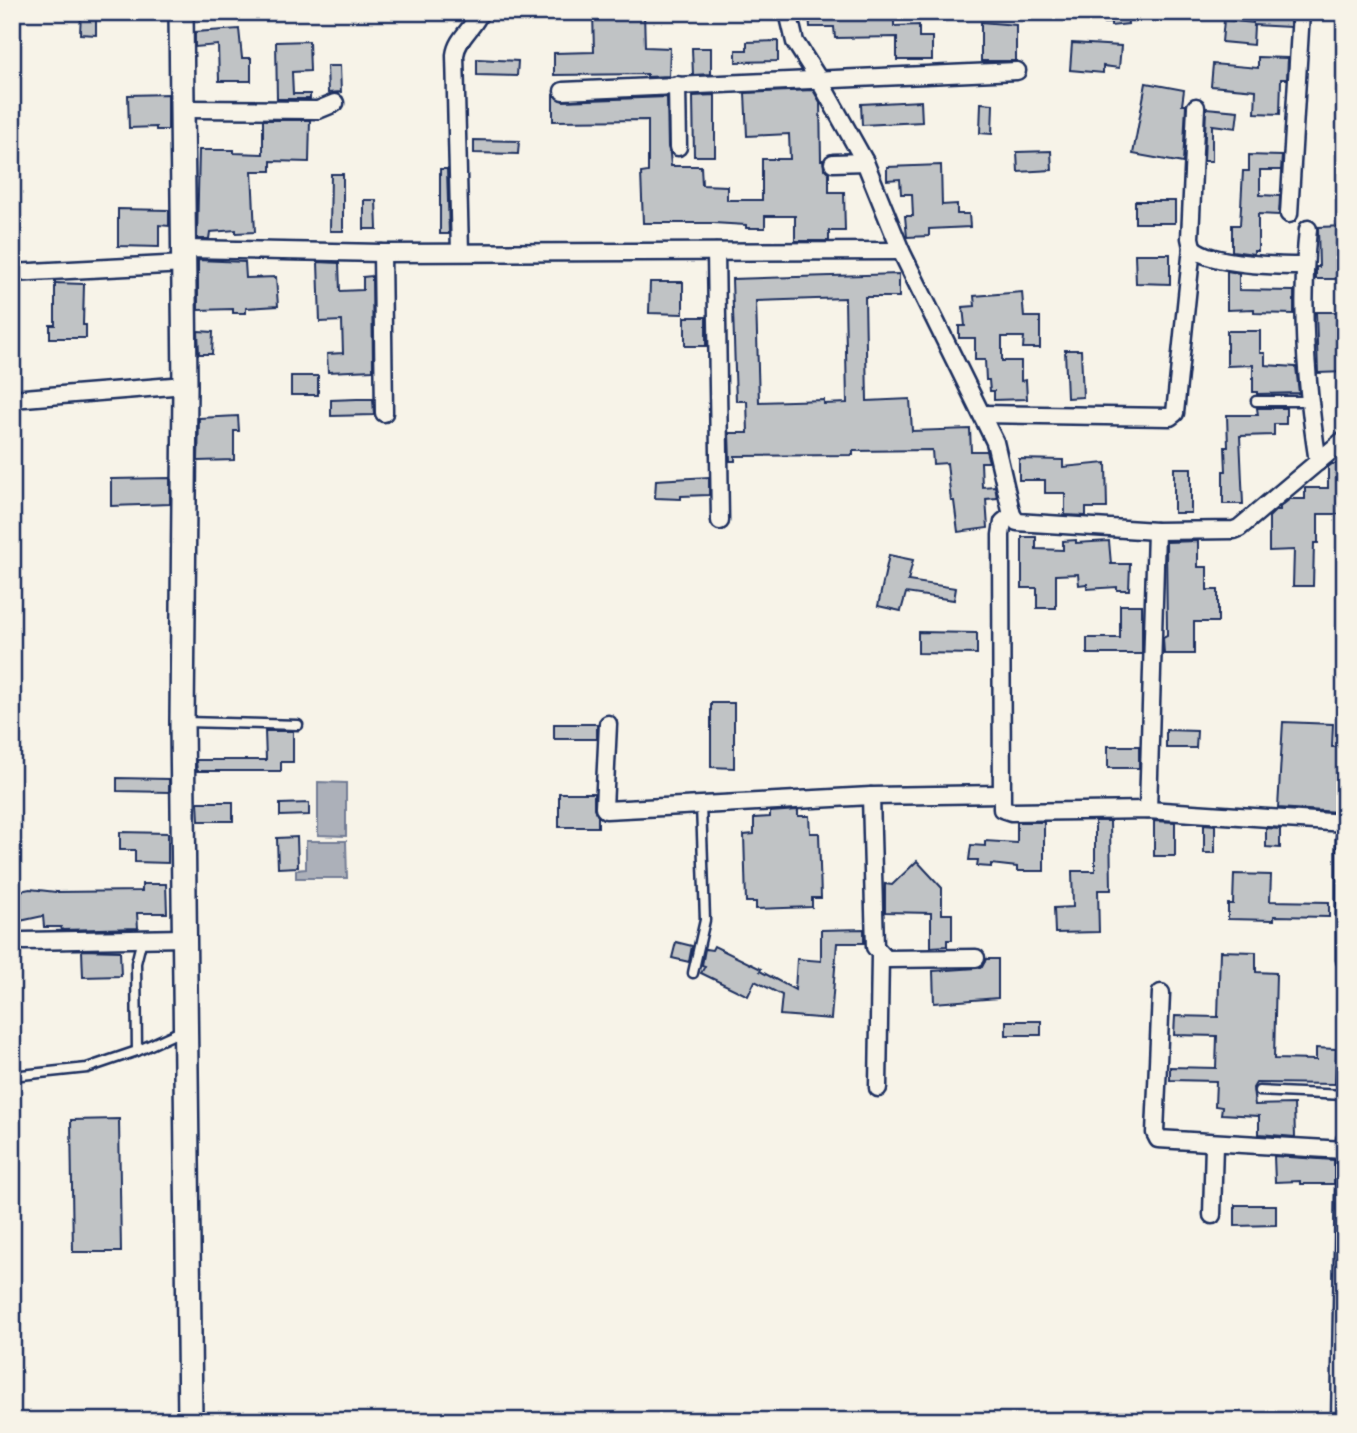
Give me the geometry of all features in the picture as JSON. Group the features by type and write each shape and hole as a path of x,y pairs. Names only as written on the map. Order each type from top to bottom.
{"street":[{"path":"181,12 185,256 182,722 190,1421"},
{"path":"460,252 455,55 456,46 476,22 480,12"},
{"path":"788,12 795,42 865,162 901,251 995,442 1012,515 1017,522 1156,531 1239,528 1345,439"},
{"path":"1289,214 1301,12"},
{"path":"563,91 1017,71"},
{"path":"677,85 678,147"},
{"path":"183,109 318,110 335,103"},
{"path":"982,414 1170,417 1175,413 1192,247 1190,238 1196,107"},
{"path":"833,163 865,162"},
{"path":"1308,229 1304,267 1308,401 1318,462"},
{"path":"1192,247 1201,255 1256,265 1304,267"},
{"path":"12,273 185,256 901,251"},
{"path":"716,252 720,521"},
{"path":"382,253 384,413"},
{"path":"12,399 185,385"},
{"path":"1012,515 1003,522 1001,536 1002,809 1011,812 1148,810 1345,823"},
{"path":"1148,810 1156,531"},
{"path":"608,724 605,809 871,796 1001,794"},
{"path":"871,796 874,947 886,959 976,958"},
{"path":"1345,838 1345,960"},
{"path":"24,941 184,939"},
{"path":"878,1088 880,954"},
{"path":"1161,993 1156,1137 1161,1141 1344,1150"},
{"path":"1340,1421 1345,1140"},
{"path":"1212,1215 1214,1144"}],"lane":[{"path":"1256,401 1308,401"},
{"path":"182,722 298,725"},
{"path":"693,973 706,912 701,805"},
{"path":"137,1051 136,963 142,939"},
{"path":"12,1076 87,1068 137,1051 187,1028"},
{"path":"1259,1091 1345,1095"}],"shaded area":[{"path":"318,782 346,783 346,836 318,835"},
{"path":"306,841 346,841 347,878 296,878 296,870 306,869"}],"building":[{"path":"81,12 96,12 96,35 80,34"},
{"path":"593,12 644,12 645,47 670,48 669,76 554,75 554,53 594,52"},
{"path":"894,12 894,26 919,25 919,37 932,37 932,60 897,60 897,37 835,38 834,27 810,27 809,13"},
{"path":"1099,12 1127,12 1128,24 1111,26 1111,23 1099,23"},
{"path":"1253,12 1290,12 1290,27 1254,25 1253,45 1222,42 1224,20 1253,23"},
{"path":"981,22 1016,25 1016,61 981,61"},
{"path":"239,29 242,58 251,58 251,81 219,81 218,45 195,47 195,32"},
{"path":"309,41 310,71 292,72 293,94 310,94 310,99 277,99 276,42"},
{"path":"778,41 778,61 736,62 736,50 747,50 747,42"},
{"path":"1072,43 1121,46 1119,68 1103,66 1103,73 1070,70"},
{"path":"692,48 711,48 711,74 693,75"},
{"path":"1258,57 1288,58 1287,79 1281,79 1280,114 1255,113 1256,90 1211,86 1213,64 1258,68"},
{"path":"477,59 518,61 517,76 477,75"},
{"path":"327,66 340,66 341,92 328,93"},
{"path":"1146,83 1184,90 1182,105 1186,105 1183,163 1133,154"},
{"path":"813,90 820,102 821,160 829,173 829,192 844,192 845,231 829,231 829,241 795,241 795,216 765,216 765,228 713,223 643,223 641,173 648,172 648,120 553,121 553,95 563,101 667,97 671,166 701,166 702,185 727,186 727,200 762,200 762,159 790,159 789,134 747,136 745,93"},
{"path":"168,94 168,130 156,130 156,127 129,128 128,95"},
{"path":"715,95 715,156 694,156 693,96"},
{"path":"921,101 922,122 862,125 861,104"},
{"path":"981,103 993,104 992,134 980,133"},
{"path":"1206,108 1238,111 1236,128 1212,125 1212,161 1204,161"},
{"path":"263,120 310,120 309,162 271,161 271,171 252,171 255,232 210,232 209,239 197,239 199,150 234,150 234,153 263,154"},
{"path":"474,140 519,141 518,154 474,153"},
{"path":"1051,151 1052,170 1018,172 1017,152"},
{"path":"1249,155 1282,156 1281,170 1260,170 1260,195 1280,196 1279,215 1258,214 1258,251 1254,251 1254,254 1232,251 1232,225 1240,225 1243,171 1249,171"},
{"path":"941,165 942,205 957,204 957,214 969,214 970,227 929,229 929,236 907,237 905,216 913,216 912,194 901,194 900,179 887,180 887,167"},
{"path":"440,169 447,169 449,234 440,234"},
{"path":"331,174 343,174 343,231 330,231"},
{"path":"364,200 376,200 377,229 364,229"},
{"path":"1135,201 1175,201 1175,223 1135,223"},
{"path":"118,209 169,210 169,226 159,225 159,247 118,246"},
{"path":"1345,226 1345,279 1316,279 1316,267 1319,267 1318,227"},
{"path":"1135,254 1170,254 1170,284 1136,283"},
{"path":"198,260 245,262 246,278 276,277 278,306 246,308 246,313 233,313 233,309 198,310"},
{"path":"318,262 339,263 340,291 363,290 363,277 372,276 373,370 328,372 327,354 343,353 342,321 320,322"},
{"path":"1227,271 1239,273 1239,290 1294,291 1294,314 1254,313 1254,309 1227,310"},
{"path":"899,274 899,297 865,297 867,401 910,399 912,431 970,429 971,451 986,451 989,462 981,462 982,487 995,486 997,498 986,499 988,528 958,532 947,463 933,464 932,450 853,451 853,455 735,456 735,461 730,461 729,433 748,433 747,401 736,401 732,279","holes":["845,298 847,403 824,404 824,400 759,402 756,301"]},
{"path":"650,282 683,282 683,314 649,313"},
{"path":"55,283 84,284 83,325 86,325 86,338 50,338 50,325 55,325"},
{"path":"1022,292 1024,317 1040,317 1040,348 1023,348 1024,337 1002,337 1002,361 1021,361 1021,381 1026,380 1027,399 994,400 994,391 990,391 989,380 986,380 985,360 975,360 975,338 959,338 959,326 965,326 963,307 975,306 974,296"},
{"path":"1316,312 1345,312 1345,372 1318,373"},
{"path":"685,317 706,317 706,346 685,346"},
{"path":"198,331 213,332 212,354 199,354"},
{"path":"1227,331 1260,331 1260,353 1265,353 1265,365 1296,367 1299,393 1253,392 1253,365 1227,366"},
{"path":"1065,350 1081,350 1083,397 1067,398"},
{"path":"291,376 318,376 318,395 291,395"},
{"path":"373,399 374,415 331,416 331,400"},
{"path":"1257,408 1286,408 1286,424 1274,424 1274,435 1240,436 1243,504 1223,504 1225,447 1228,447 1227,415 1258,415"},
{"path":"238,416 239,431 234,431 234,460 198,461 199,418"},
{"path":"1019,459 1063,460 1063,467 1106,463 1107,508 1086,508 1086,516 1065,515 1065,493 1045,493 1045,480 1019,480"},
{"path":"1332,464 1343,464 1345,514 1318,514 1313,586 1293,586 1294,550 1269,551 1269,517 1290,499 1305,499 1305,488 1328,488 1328,467"},
{"path":"1174,468 1191,468 1191,513 1174,513"},
{"path":"709,477 709,495 681,496 681,499 655,498 656,480"},
{"path":"170,478 170,504 111,506 111,479"},
{"path":"1022,537 1036,537 1036,549 1063,550 1063,541 1109,541 1111,564 1130,564 1129,590 1117,590 1117,587 1087,589 1087,584 1079,585 1078,574 1056,575 1056,608 1037,608 1037,588 1022,588"},
{"path":"1198,541 1198,567 1207,567 1207,590 1218,590 1218,622 1194,622 1194,654 1164,654 1163,638 1167,636 1166,542"},
{"path":"889,555 913,560 908,581 956,588 954,600 906,593 901,611 878,606"},
{"path":"1120,605 1142,605 1142,654 1087,654 1087,638 1120,638"},
{"path":"918,632 977,633 977,654 918,653"},
{"path":"711,703 734,703 734,768 711,767"},
{"path":"1283,722 1333,724 1332,747 1343,747 1338,812 1278,808"},
{"path":"554,724 597,724 597,739 554,739"},
{"path":"1166,730 1197,731 1196,748 1166,748"},
{"path":"265,731 293,731 293,762 281,762 281,771 197,771 196,760 266,760"},
{"path":"1108,746 1139,746 1139,768 1108,768"},
{"path":"117,778 169,779 169,792 117,791"},
{"path":"559,793 594,793 598,827 559,827"},
{"path":"198,802 233,802 233,821 199,821"},
{"path":"309,803 309,815 280,816 280,804"},
{"path":"798,810 798,816 809,816 810,833 819,833 821,898 812,898 812,907 756,909 756,902 746,902 744,835 754,834 754,818 770,817 770,812"},
{"path":"1095,821 1110,821 1111,890 1098,890 1099,932 1055,933 1054,908 1073,907 1072,871 1095,871"},
{"path":"1154,821 1175,822 1175,856 1154,856"},
{"path":"1017,822 1044,822 1044,871 1017,871 1017,867 991,864 991,867 977,866 978,860 969,860 971,845 985,846 985,841 1017,843"},
{"path":"1204,824 1215,825 1215,853 1204,853"},
{"path":"1266,828 1280,829 1280,848 1266,847"},
{"path":"120,832 168,833 168,863 135,862 135,850 120,850"},
{"path":"297,837 298,867 278,868 277,838"},
{"path":"917,861 942,888 942,914 952,914 952,940 947,940 947,946 931,947 931,913 885,912 885,884 892,885"},
{"path":"1234,874 1271,875 1270,901 1329,902 1329,917 1228,919 1228,904 1233,904"},
{"path":"142,884 166,884 167,913 137,913 138,928 62,930 61,927 44,927 43,916 20,921 14,892 30,889 56,892 142,891"},
{"path":"864,929 864,943 837,943 831,1019 780,1015 782,995 755,981 748,996 701,973 705,966 702,965 705,949 712,950 714,946 761,969 760,971 795,990 797,959 821,961 821,930"},
{"path":"676,942 692,946 689,962 672,958"},
{"path":"82,950 120,951 121,976 83,977"},
{"path":"1220,951 1256,952 1256,972 1276,973 1274,1059 1316,1060 1316,1048 1336,1049 1335,1084 1256,1083 1253,1088 1255,1105 1294,1104 1295,1137 1259,1134 1259,1116 1221,1114 1222,1107 1215,1106 1216,1081 1170,1080 1170,1067 1216,1068 1217,1036 1174,1035 1175,1016 1218,1017"},
{"path":"986,959 998,959 998,998 934,1003 933,971 982,967"},
{"path":"1006,1021 1041,1021 1041,1035 1006,1035"},
{"path":"119,1119 121,1252 73,1252 71,1120"},
{"path":"1274,1156 1334,1160 1334,1184 1275,1182"},
{"path":"1235,1205 1276,1205 1276,1225 1235,1226"}]}
